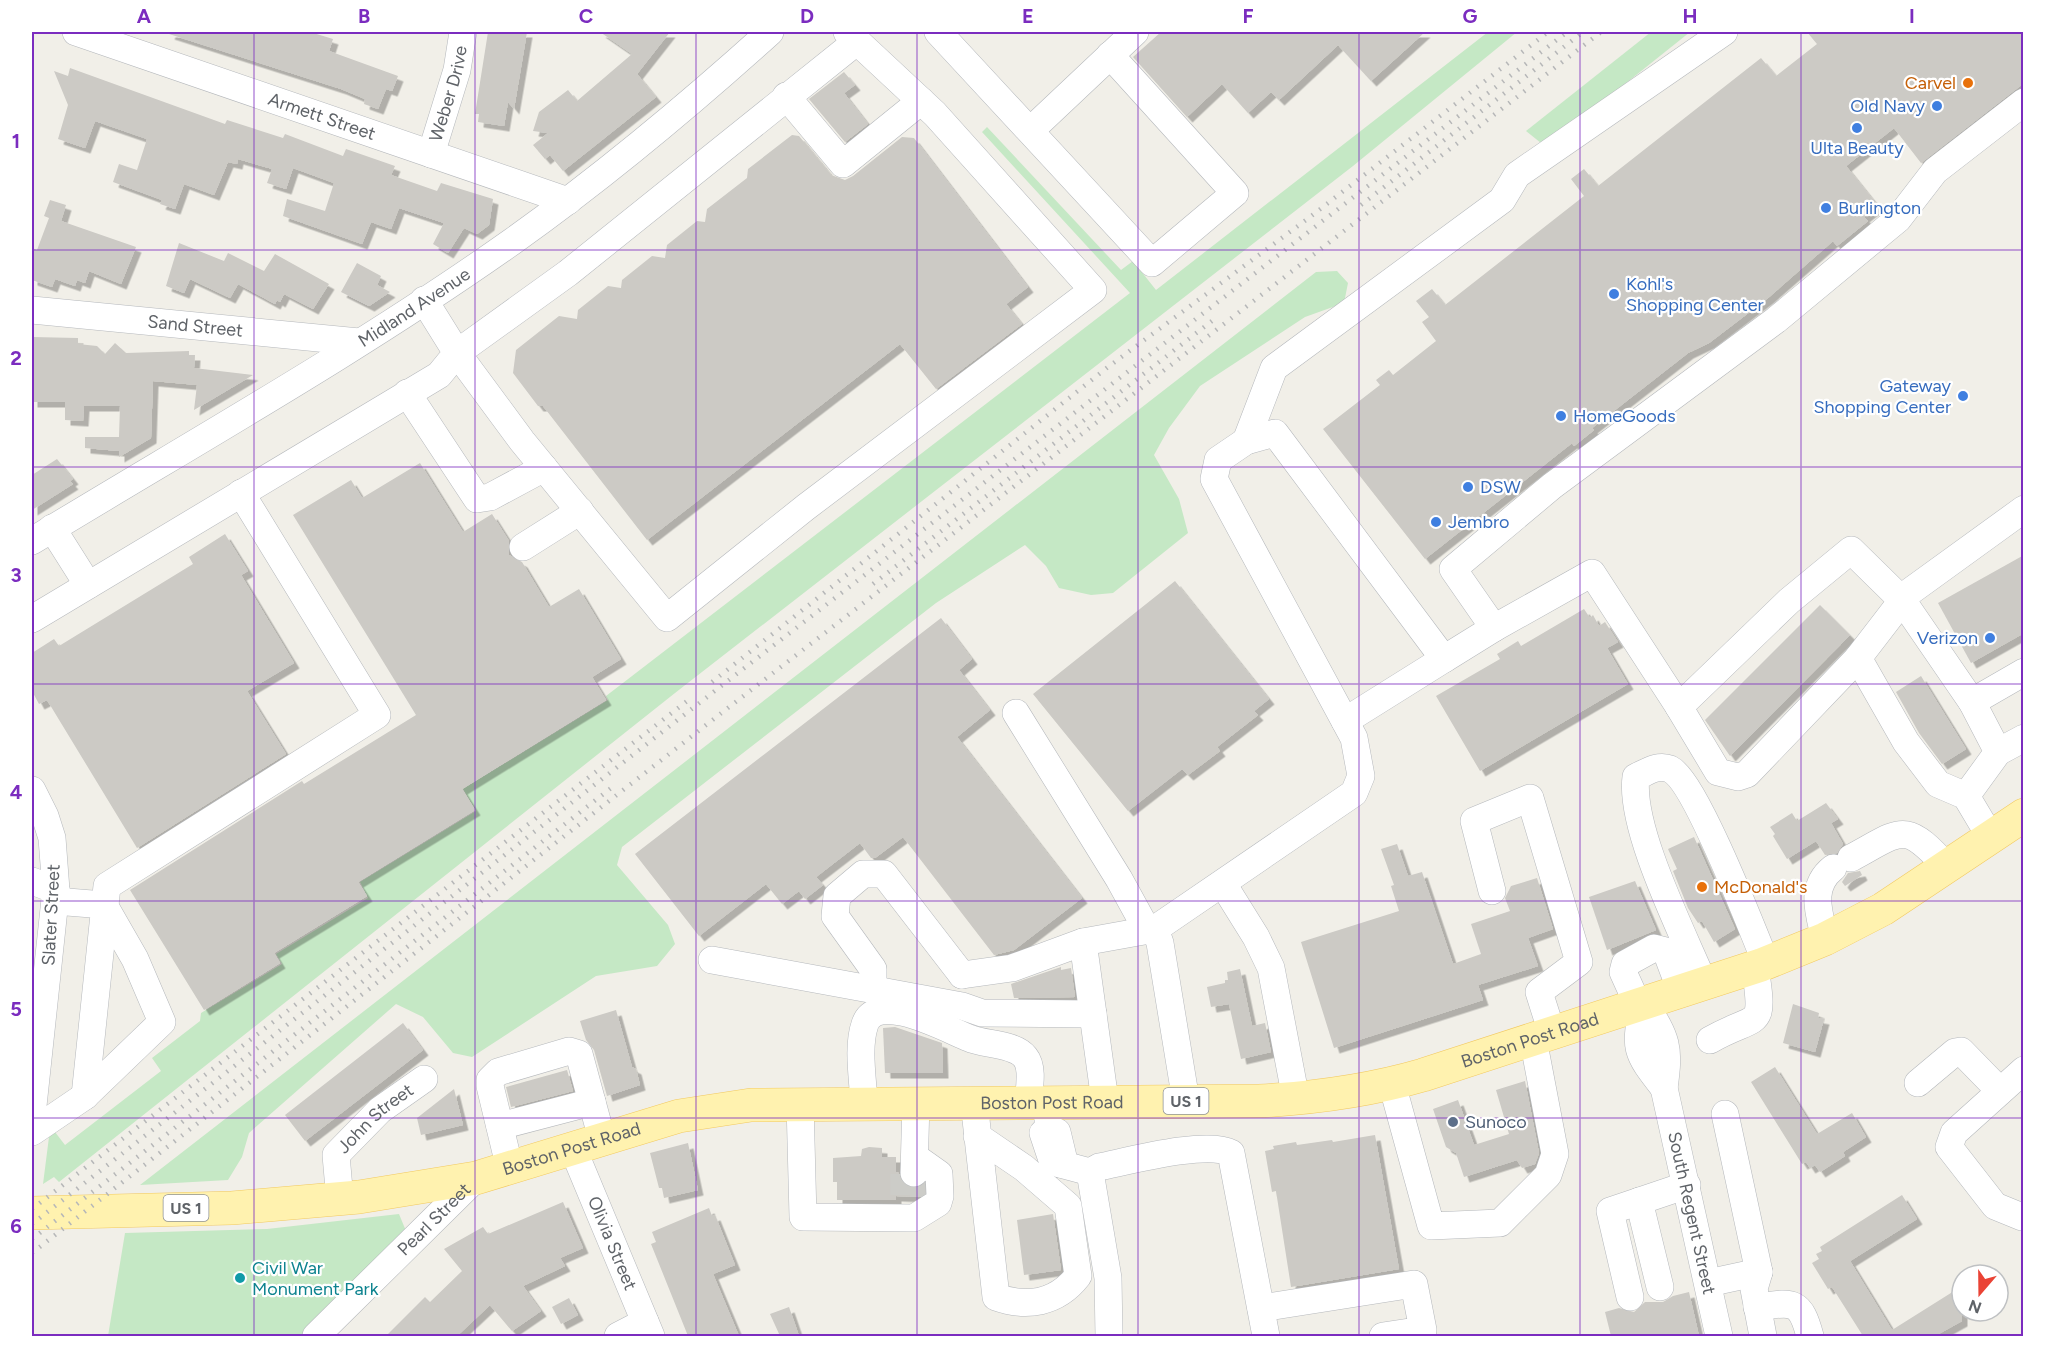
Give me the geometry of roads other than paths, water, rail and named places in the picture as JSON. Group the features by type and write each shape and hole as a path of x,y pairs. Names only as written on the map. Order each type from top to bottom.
{"main road":[{"name":"Boston Post Road","path":"32,1213 232,1208 340,1200 476,1178 679,1116 712,1110 800,1103 974,1102 1041,1110 1106,1101 1296,1099 1329,1096 1392,1084 1760,965 1825,939 1883,909 2024,815"}],"street":[{"name":"Armett Street","path":"76,32 568,201"},
{"name":"Weber Drive","path":"431,154 457,70 463,32"},
{"name":"Midland Avenue","path":"42,534 359,342 568,201 671,120 770,32"},
{"path":"938,32 1152,263 1235,193 1110,55"},
{"path":"1031,130 1136,32"},
{"path":"1246,441 1274,368 1502,200 1517,175 1724,32"},
{"path":"32,619 439,375 457,353 568,273 786,96 852,37 921,101 1093,290 806,507 667,618 544,468 457,353 424,300"},
{"path":"786,96 843,164 921,101"},
{"path":"1494,628 1453,569 1552,486 1785,313 1898,219 1935,171 2024,102"},
{"name":"Sand Street","path":"32,310 359,342"},
{"path":"407,393 477,499 490,497 544,468"},
{"path":"962,975 1012,968 1083,942 1151,930 1223,884 1354,793 1361,776 1354,738 1214,479 1218,460 1246,441 1275,434 1444,659"},
{"path":"85,1096 107,886 377,715 241,493"},
{"path":"1345,721 1494,628 1592,573 1679,707 1718,772 1738,777 1752,770 1858,658 1908,593 2024,509"},
{"path":"524,546 580,511"},
{"path":"42,534 88,585"},
{"path":"1679,707 1789,601 1851,550 1902,600 1972,702 1998,752"},
{"path":"1858,658 1906,742 1938,784 1966,796 1990,838"},
{"path":"1972,702 2024,672"},
{"path":"1016,713 1160,944 1186,1101"},
{"path":"1966,796 1998,752 2024,738"},
{"path":"1693,987 1659,875 1636,810 1636,777 1656,767 1671,769 1681,779 1708,827 1760,965 1758,1015 1751,1023 1710,1040"},
{"name":"Slater Street","path":"32,790 45,816 52,838 32,1115"},
{"path":"1392,1084 1431,1226 1500,1223 1548,1175 1555,1154 1539,992 1579,962 1530,798 1474,821 1492,891"},
{"path":"1825,939 1816,900 1823,876 1842,863 1897,833 1911,835 1926,845 1947,867"},
{"path":"873,990 873,969 835,916 837,896 863,874 884,874 962,975"},
{"path":"1223,884 1256,937 1271,968 1296,1099"},
{"path":"32,1132 85,1096 162,1022 135,959 104,905 48,891"},
{"path":"1083,942 1106,1101"},
{"path":"1641,1004 1623,972 1625,964 1654,948 1666,951 1693,987"},
{"path":"712,960 949,1004 982,1013 1093,1014"},
{"path":"949,1004 962,975"},
{"name":"South Regent Street","path":"1641,1004 1636,1039 1645,1063 1664,1088 1719,1336"},
{"path":"864,1103 862,1038 865,1023 871,1015 882,1010 924,1017 973,1040 1017,1050 1025,1057 1030,1067 1041,1110 1045,1144 1052,1160 1060,1164 1090,1172 1099,1167 1200,1148 1221,1148 1231,1153 1266,1336"},
{"name":"Olivia Street","path":"500,1126 490,1086 494,1075 569,1051 579,1054 592,1102 587,1144 648,1329"},
{"path":"1918,1083 1955,1052 1961,1051 2000,1091"},
{"path":"2024,1070 1954,1133 1949,1148 1995,1206 2024,1216"},
{"name":"John Street","path":"340,1200 336,1155 381,1110 424,1079"},
{"path":"510,1169 500,1126 592,1102"},
{"path":"800,1103 803,1217 914,1188 916,1102"},
{"path":"974,1102 977,1136 996,1297 1015,1304 1037,1304 1071,1285 1078,1276 1068,1206 1024,1168 977,1136"},
{"path":"1725,1114 1759,1272 1754,1289 1763,1336"},
{"path":"1090,1172 1108,1278 1109,1336"},
{"name":"Pearl Street","path":"316,1336 476,1178"},
{"path":"1630,1298 1610,1210 1687,1185"},
{"path":"1639,1201 1660,1287"},
{"path":"1708,1283 1759,1272"},
{"path":"1261,1308 1414,1284 1430,1329 1383,1336"},
{"path":"1757,1307 1787,1303 1798,1307 1804,1315 1810,1336"},
{"path":"618,1336 648,1329"}],"tunnel":[{"path":"924,1172 924,1197"},
{"path":"904,1174 904,1195"}],"railway":[{"path":"712,682 1108,367 1310,217 1548,32"},
{"path":"32,1224 716,690 1567,32"},
{"path":"1361,205 1583,32"},
{"path":"32,1253 724,711 1601,32"},
{"path":"873,584 1217,317"},
{"path":"32,1209 691,698"},
{"path":"32,1239 615,785"}],"place":[{"name":"Carvel","path":"1968,83"},
{"name":"Old Navy","path":"1937,106"},
{"name":"Ulta Beauty","path":"1857,128"},
{"name":"Burlington","path":"1826,208"},
{"name":"Kohl's Shopping Center","path":"1614,294"},
{"name":"Gateway Shopping Center","path":"1963,396"},
{"name":"HomeGoods","path":"1561,416"},
{"name":"DSW","path":"1468,487"},
{"name":"Jembro","path":"1436,522"},
{"name":"Verizon","path":"1990,638"},
{"name":"McDonald's","path":"1702,887"},
{"name":"Sunoco","path":"1453,1122"},
{"name":"Civil War Monument Park","path":"240,1278"}]}
